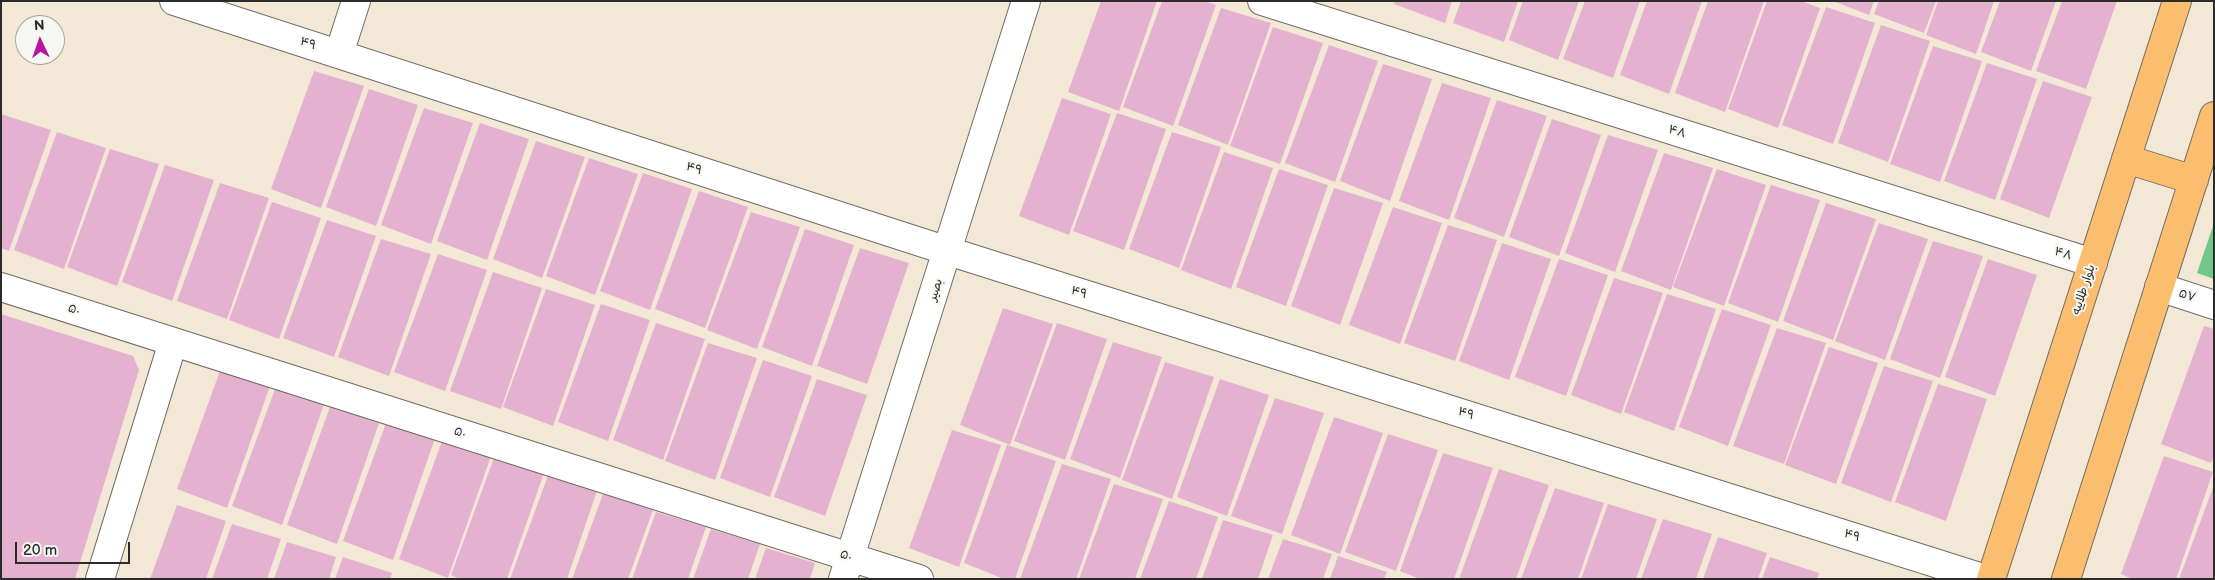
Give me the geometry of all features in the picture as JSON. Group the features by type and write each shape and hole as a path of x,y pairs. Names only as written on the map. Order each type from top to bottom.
{"main road":[{"name":"بلوار طلاییه","path":"1991,579 2177,1"},
{"path":"2066,579 2214,116"},
{"path":"2126,159 2194,180"}],"street":[{"name":"۴۹","path":"174,1 948,251 1986,579"},
{"path":"339,54 356,1"},
{"name":"بصیر","path":"846,568 1026,1"},
{"name":"۴۸","path":"1262,1 2093,263"},
{"name":"۵۰","path":"1,287 173,342 846,568 919,579"},
{"name":"۵۷","path":"2159,287 2214,305"},
{"path":"100,579 173,342"}],"green space":[{"path":"2214,223 2214,279 2197,273"}],"building":[{"path":"1101,1 1157,1 1119,111 1068,92"},
{"path":"1162,1 1204,1 1216,5 1173,126 1123,107"},
{"path":"1395,1 1452,1 1445,23 1394,4"},
{"path":"1461,1 1518,1 1504,42 1453,23"},
{"path":"1523,1 1579,1 1558,60 1509,40"},
{"path":"1585,1 1640,1 1613,78 1563,59"},
{"path":"1647,1 1702,1 1669,94 1620,75"},
{"path":"1708,1 1764,1 1725,112 1675,93"},
{"path":"1767,1 1801,1 1820,8 1778,128 1728,109"},
{"path":"1833,1 1874,1 1869,15"},
{"path":"1879,1 1936,1 1924,33 1874,14"},
{"path":"1938,1 1994,1 1976,54 1926,35"},
{"path":"2000,1 2056,1 2031,71 1981,52"},
{"path":"2062,1 2117,1 2086,89 2036,71"},
{"path":"1826,7 1875,23 1833,144 1782,125"},
{"path":"1221,8 1271,23 1228,145 1178,125"},
{"path":"1881,25 1930,41 1888,162 1838,143"},
{"path":"1273,27 1323,43 1280,164 1230,146"},
{"path":"1329,45 1378,61 1335,182 1285,163"},
{"path":"1933,46 1982,61 1940,182 1890,164"},
{"path":"1987,63 2037,79 1995,200 1944,181"},
{"path":"1383,64 1432,79 1390,201 1340,181"},
{"path":"314,71 364,86 321,208 271,189"},
{"path":"2043,81 2092,97 2049,218 2000,199"},
{"path":"1442,83 1491,98 1449,220 1399,201"},
{"path":"369,89 418,105 376,226 326,207"},
{"path":"1062,98 1111,114 1069,235 1019,216"},
{"path":"1497,100 1547,116 1504,237 1454,218"},
{"path":"424,108 473,123 431,244 381,225"},
{"path":"1117,113 1166,129 1124,250 1073,231"},
{"path":"1,114 51,130 9,251 1,248"},
{"path":"1552,119 1601,135 1559,256 1509,237"},
{"path":"480,123 529,139 487,260 437,241"},
{"path":"57,132 106,148 64,269 14,250"},
{"path":"1172,132 1221,147 1179,268 1129,249"},
{"path":"1608,135 1658,150 1615,272 1565,253"},
{"path":"536,141 585,157 542,278 493,259"},
{"path":"110,149 159,164 117,286 67,267"},
{"path":"1224,152 1273,168 1231,289 1181,270"},
{"path":"1664,153 1713,168 1671,290 1621,271"},
{"path":"589,158 638,174 595,295 546,276"},
{"path":"165,165 214,180 172,301 122,282"},
{"path":"1279,169 1328,185 1286,306 1236,287"},
{"path":"1717,169 1766,185 1724,306 1673,287"},
{"path":"643,173 692,189 650,310 600,291"},
{"path":"220,183 269,198 227,319 177,301"},
{"path":"1771,185 1820,200 1778,322 1728,303"},
{"path":"1334,188 1383,203 1340,325 1291,306"},
{"path":"699,191 748,207 705,328 655,309"},
{"path":"272,202 321,218 279,339 229,320"},
{"path":"1826,203 1876,219 1833,340 1783,321"},
{"path":"1393,207 1442,223 1400,344 1349,325"},
{"path":"751,212 800,227 757,349 707,330"},
{"path":"327,220 376,236 334,357 283,338"},
{"path":"1879,223 1928,239 1885,360 1835,341"},
{"path":"1448,225 1497,240 1455,361 1404,343"},
{"path":"805,229 854,245 812,366 762,347"},
{"path":"381,239 431,254 389,376 338,357"},
{"path":"1933,241 1983,256 1940,378 1890,359"},
{"path":"1502,243 1551,259 1509,380 1459,361"},
{"path":"860,248 909,263 867,384 817,366"},
{"path":"438,254 487,270 445,391 394,372"},
{"path":"1559,259 1608,275 1566,396 1515,377"},
{"path":"1988,259 2037,275 1995,396 1945,377"},
{"path":"493,272 542,288 501,409 450,391"},
{"path":"1614,278 1663,293 1621,414 1571,395"},
{"path":"546,289 595,305 553,426 503,407"},
{"path":"1667,294 1716,309 1674,431 1624,412"},
{"path":"601,304 650,320 608,441 558,422"},
{"path":"1003,308 1053,324 1010,445 960,425"},
{"path":"1722,309 1771,325 1728,446 1679,427"},
{"path":"1,314 133,356 139,370 75,579 1,579"},
{"path":"656,323 705,339 663,460 613,440"},
{"path":"1057,323 1107,339 1065,460 1014,441"},
{"path":"2204,326 2214,329 2214,456 2211,463 2161,444"},
{"path":"1777,328 1826,343 1784,464 1733,446"},
{"path":"1113,342 1162,357 1120,478 1070,459"},
{"path":"708,343 757,358 715,480 665,461"},
{"path":"1829,347 1878,363 1836,484 1785,465"},
{"path":"763,360 812,376 770,497 720,478"},
{"path":"1165,362 1214,377 1172,499 1122,480"},
{"path":"1884,366 1933,381 1891,502 1841,483"},
{"path":"220,371 270,386 227,508 177,489"},
{"path":"817,379 867,395 825,516 774,497"},
{"path":"1220,379 1269,395 1227,516 1177,497"},
{"path":"1938,384 1987,399 1946,521 1895,502"},
{"path":"275,389 324,404 282,525 232,506"},
{"path":"1275,398 1324,413 1282,534 1231,516"},
{"path":"330,407 379,423 337,544 287,525"},
{"path":"1334,417 1383,433 1340,554 1291,535"},
{"path":"386,423 435,438 393,560 343,541"},
{"path":"952,430 1001,445 959,567 909,548"},
{"path":"1388,434 1438,450 1396,571 1345,552"},
{"path":"442,441 491,456 448,578 399,559"},
{"path":"1007,445 1056,461 1015,579 1004,579 964,563"},
{"path":"1443,453 1493,468 1454,579 1420,579 1400,571"},
{"path":"2164,456 2213,472 2176,579 2133,579 2121,574"},
{"path":"494,458 544,473 507,579 460,579 451,575"},
{"path":"1062,464 1111,479 1076,579 1020,579"},
{"path":"1499,469 1549,485 1516,579 1459,579"},
{"path":"549,473 598,488 567,579 510,579"},
{"path":"1114,484 1163,499 1135,579 1079,579"},
{"path":"2214,485 2214,579 2179,579"},
{"path":"1555,488 1604,503 1578,579 1521,579"},
{"path":"604,491 654,507 628,579 572,579"},
{"path":"1169,501 1218,517 1196,579 1140,579"},
{"path":"1608,504 1657,519 1636,579 1581,579"},
{"path":"177,505 226,521 206,579 150,579"},
{"path":"656,512 706,527 688,579 632,579"},
{"path":"1663,519 1712,534 1696,579 1641,579"},
{"path":"1223,520 1273,535 1258,579 1202,579"},
{"path":"232,524 281,539 267,579 212,579"},
{"path":"711,529 760,544 748,579 693,579"},
{"path":"1718,537 1767,553 1758,579 1703,579"},
{"path":"1283,539 1332,554 1323,579 1268,579"},
{"path":"287,542 336,557 329,579 274,579"},
{"path":"766,548 815,563 810,579 755,579"},
{"path":"1338,556 1387,572 1384,579 1330,579"},
{"path":"343,557 392,573 390,579 335,579"},
{"path":"1770,557 1819,573 1817,579 1762,579"}]}
